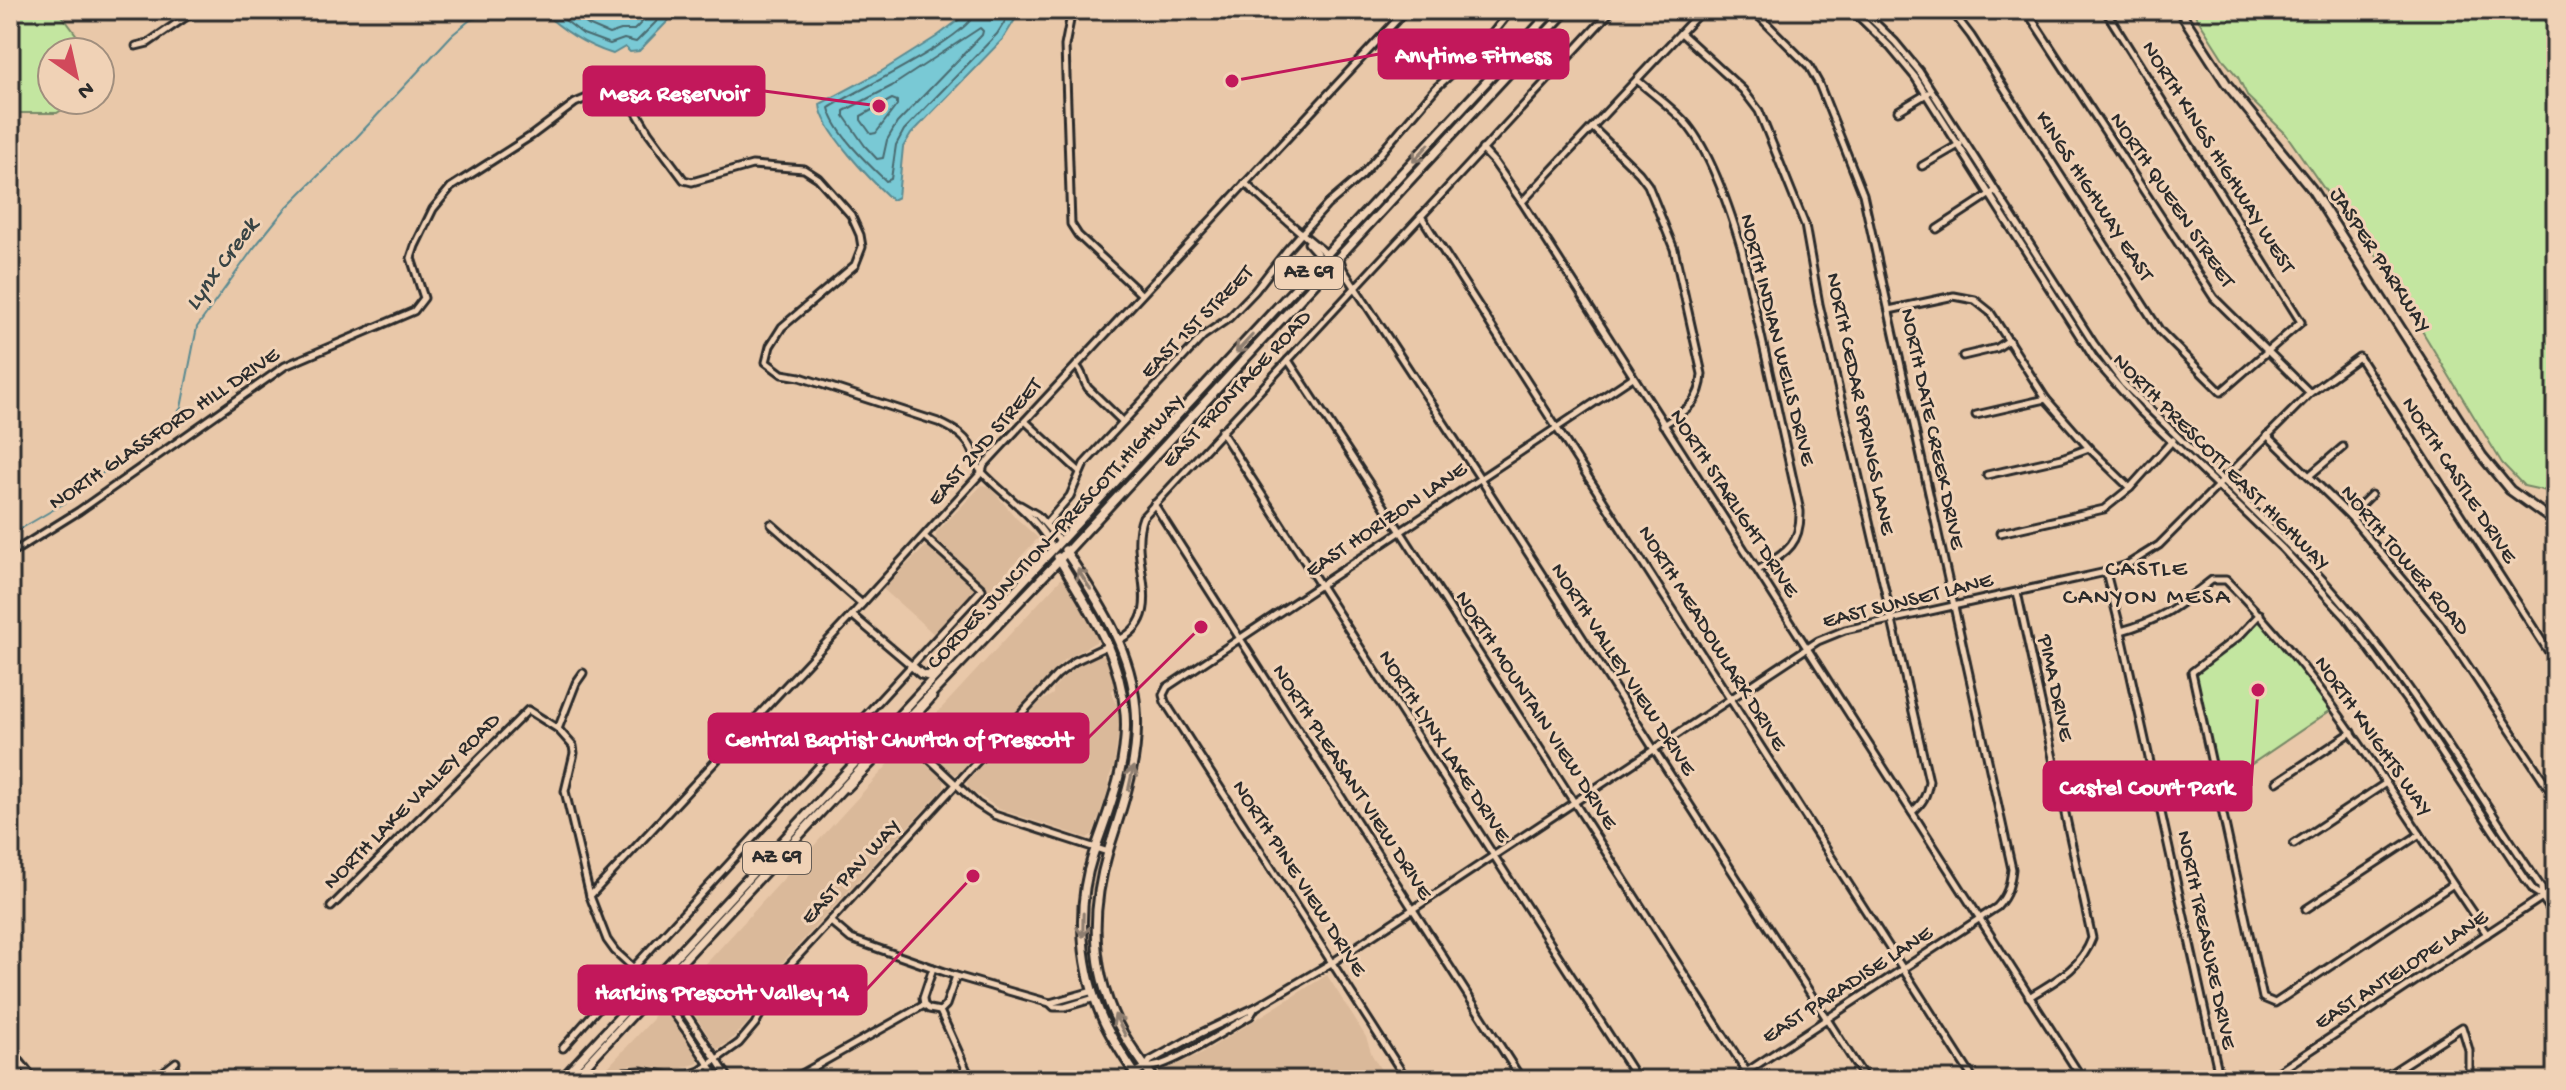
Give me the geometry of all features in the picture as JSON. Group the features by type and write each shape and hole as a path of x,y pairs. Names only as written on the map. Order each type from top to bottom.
{"main road":[{"name":"CORDES JUNCTION–PRESCOTT HIGHWAY","path":"572,1080 1053,548 1553,10"},
{"name":"CORDES JUNCTION–PRESCOTT HIGHWAY","path":"561,1080 655,986 1060,559 1567,10"},
{"name":"JASPER PARKWAY","path":"2179,10 2226,83 2311,188 2482,456 2510,490 2556,523"},
{"name":"NORTH GLASSFORD HILL DRIVE","path":"1060,541 1109,618 1131,681"},
{"name":"NORTH GLASSFORD HILL DRIVE","path":"1053,548 1109,645"},
{"path":"1094,615 1102,620 1110,636 1119,640"},
{"path":"912,666 921,674 932,674 970,632 988,620"},
{"path":"1109,645 1118,653 1124,673 1131,681 1136,708 1135,759 1095,909 1100,966 1118,1023 1155,1080"},
{"path":"1109,645 1125,713 1125,741 1118,779 1090,868 1084,905 1085,960 1094,994 1115,1043 1137,1077"}],"street":[{"path":"136,46 148,43 196,10"},
{"path":"1072,10 1065,46 1071,224 1078,235 1142,295"},
{"name":"EAST 2ND STREET","path":"590,896 925,537 982,472 984,465 1406,10"},
{"name":"EAST 1ST STREET","path":"1046,524 1070,496 1084,464 1203,336 1229,318 1255,291 1327,205 1362,175 1436,88 1485,43 1511,10"},
{"name":"EAST FRONTAGE ROAD","path":"1119,640 1137,628 1145,608 1137,542 1143,517 1612,10"},
{"path":"1522,202 1702,10"},
{"name":"NORTH DATE CREEK DRIVE","path":"1753,10 1809,66 1863,194 2012,869 2005,899 1980,918"},
{"name":"NORTH PRESCOTT EAST HIGHWAY","path":"1852,10 1895,42 1964,141 2077,318 2124,384 2174,439"},
{"name":"NORTH PRESCOTT EAST HIGHWAY","path":"1862,10 1865,18"},
{"name":"KINGS HIGHWAY EAST","path":"1951,10 1971,36 2160,331 2221,392 2267,351"},
{"name":"NORTH QUEEN STREET","path":"2026,10 2214,298 2310,393"},
{"name":"NORTH KINGS HIGHWAY WEST","path":"2105,10 2301,322 2267,351"},
{"name":"NORTH CEDAR SPRINGS LANE","path":"1681,33 1743,90 1759,111 1805,225 1819,304 1929,781 1927,793 1912,812"},
{"name":"NORTH INDIAN WELLS DRIVE","path":"1637,80 1684,121 1700,142 1742,250 1800,511 1800,525 1792,546 1757,570"},
{"path":"1898,111 1929,92"},
{"name":"NORTH PRESCOTT EAST HIGHWAY","path":"1929,92 1958,145 2095,360 2112,380 2304,560 2355,616 2381,648 2446,744 2541,887 2542,897"},
{"name":"NORTH GLASSFORD HILL DRIVE","path":"10,554 79,511 285,366 414,311 424,298 411,258 433,209 451,187 531,136 575,103 594,95 615,97 631,103 684,180 692,182 752,165 804,169 818,178 851,215 862,247 855,265 782,327 770,346 766,362 782,374 800,377 953,429 969,443 976,465 1019,504 1053,548"},
{"path":"1593,128 1648,185 1679,268 1702,386 1691,407 1663,425"},
{"path":"1922,166 1964,141"},
{"name":"NORTH STARLIGHT DRIVE","path":"1482,149 1522,202 2083,1080"},
{"path":"1245,183 1303,237 1327,254 1331,265"},
{"path":"1937,229 1995,191"},
{"name":"NORTH MEADOWLARK DRIVE","path":"1421,216 1974,1080"},
{"path":"1303,237 1318,256 1314,268"},
{"name":"NORTH VALLEY VIEW DRIVE","path":"1339,256 1349,279 1866,1080"},
{"name":"NORTH VALLEY VIEW DRIVE","path":"1331,265 1349,279"},
{"path":"1889,310 1954,296 1975,300 1990,312 2046,399 2130,488"},
{"path":"2071,323 2077,318"},
{"path":"1963,356 1997,348 2009,340"},
{"name":"EAST SUNSET LANE","path":"1122,1080 1137,1077 1146,1067 1156,1068 1250,1016 1256,1007 1333,962 1829,635 2106,572 2135,561 2159,545 2310,393 2359,357"},
{"name":"NORTH CASTLE DRIVE","path":"2359,357 2556,663"},
{"name":"NORTH MOUNTAIN VIEW DRIVE","path":"1288,360 1752,1080"},
{"path":"1076,366 1083,373 1088,388 1123,422"},
{"name":"EAST HORIZON LANE","path":"1163,695 1167,687 1633,377"},
{"path":"1976,415 2046,399"},
{"path":"1025,421 1080,472"},
{"name":"NORTH LYNX LAKE DRIVE","path":"1221,431 1638,1080"},
{"name":"NORTH TOWER ROAD","path":"2267,435 2350,516 2440,624 2556,799"},
{"path":"2000,533 2104,509 2130,488 2174,439"},
{"path":"2309,476 2343,447"},
{"path":"1987,475 2062,458 2089,448"},
{"name":"NORTH PRESCOTT EAST HIGHWAY","path":"2220,482 2318,585 2374,653 2526,880 2556,918"},
{"path":"2350,516 2371,495"},
{"name":"NORTH GLASSFORD HILL DRIVE","path":"1019,504 1030,509 1060,541"},
{"name":"NORTH PLEASANT VIEW DRIVE","path":"1154,504 1522,1080"},
{"path":"771,524 862,604"},
{"path":"563,1048 982,589 925,537"},
{"name":"NORTH TREASURE DRIVE","path":"2106,572 2220,1080"},
{"name":"NORTH KNIGHTS WAY","path":"2121,631 2149,624 2212,580 2226,580 2287,644 2352,732 2487,934"},
{"name":"PIMA DRIVE","path":"2017,592 2092,938 2084,958 2076,967 2029,997"},
{"path":"2260,614 2239,636 2192,672 2263,998 2275,1003 2452,885"},
{"path":"852,615 912,666"},
{"path":"2349,621 2355,616"},
{"name":"EAST PAV WAY","path":"609,1080 624,1072 641,1071 680,1077 700,1071 739,1043 749,1033 785,970 1057,675 1075,661 1109,645"},
{"path":"583,673 558,729 569,739 574,753 565,791 590,896 607,940 615,951 681,1006 730,1080"},
{"path":"940,686 906,727 907,738 912,745 977,804 994,815 1108,852"},
{"name":"NORTH PINE VIEW DRIVE","path":"1163,695 1407,1080"},
{"name":"NORTH LAKE VALLEY ROAD","path":"331,907 528,710 558,729"},
{"path":"2277,782 2352,732"},
{"path":"824,807 894,741 900,739 912,745"},
{"path":"2439,749 2446,744"},
{"path":"2294,844 2386,783"},
{"path":"2306,909 2420,834"},
{"name":"EAST ANTELOPE LANE","path":"2266,1080 2556,888"},
{"name":"EAST PARADISE LANE","path":"1734,1080 1980,918"},
{"path":"830,921 851,939 956,976 1050,1003 1094,994"},
{"path":"933,968 923,998 924,1005 940,1011"},
{"path":"940,1011 946,1005 956,976"},
{"path":"655,986 719,1080"},
{"path":"791,1080 924,1005"},
{"path":"940,1011 971,1080"},
{"path":"2380,1080 2462,1027 2469,1050 2469,1080"},
{"path":"10,1049 35,1080"},
{"path":"153,1080 176,1062"}],"shaded area":[{"path":"982,485 990,487 1038,538 981,600 973,593 935,635 882,588 936,537 936,533"},
{"path":"1065,578 1090,618 1099,640 1063,661 959,773 954,774 910,731 925,726"},
{"path":"1099,654 1106,657 1115,686 1112,691 1118,705 1119,725 1114,766 1108,780 1110,784 1093,834 1087,838 999,809 968,788 967,782 1040,702 1053,694 1053,689 1063,678 1083,661"},
{"path":"899,743 944,781 944,788 788,956 767,981 749,1021 729,1042 717,1049 680,992 896,756"},
{"path":"1327,975 1366,1037 1372,1055 1387,1080 1166,1080 1162,1076 1165,1070 1204,1052"},
{"path":"656,1004 662,1006 698,1057 698,1063 676,1070 629,1065 612,1072 608,1067 653,1019"}],"green space":[{"path":"10,10 58,10 77,36 36,36 36,113 10,113"},
{"path":"2192,10 2556,10 2556,497 2551,492 2524,486 2502,463 2367,240 2346,220 2285,133 2248,97 2238,77"},
{"path":"2260,614 2334,708 2218,787 2192,672"}],"water":[{"path":"540,10 672,10 670,19 639,51 630,52 625,47 613,54 574,36"},
{"path":"972,10 1021,10 1003,39 911,134 903,147 898,197 892,200 838,141 820,104 882,71"}],"waterway":[{"name":"Lynx Creek","path":"10,535 63,504 101,474 154,442 181,408 197,327 253,249 286,208 452,35 470,20 480,17 484,10"}],"place":[{"name":"Anytime Fitness","path":"1232,81"},
{"name":"Mesa Reservoir","path":"879,106"},
{"name":"Central Baptist Churtch of Prescott","path":"1201,627"},
{"name":"Castel Court Park","path":"2258,690"},
{"name":"Harkins Prescott Valley 14","path":"973,876"}],"district":[{"name":"CASTLE CANYON MESA","path":"2147,584"}]}
